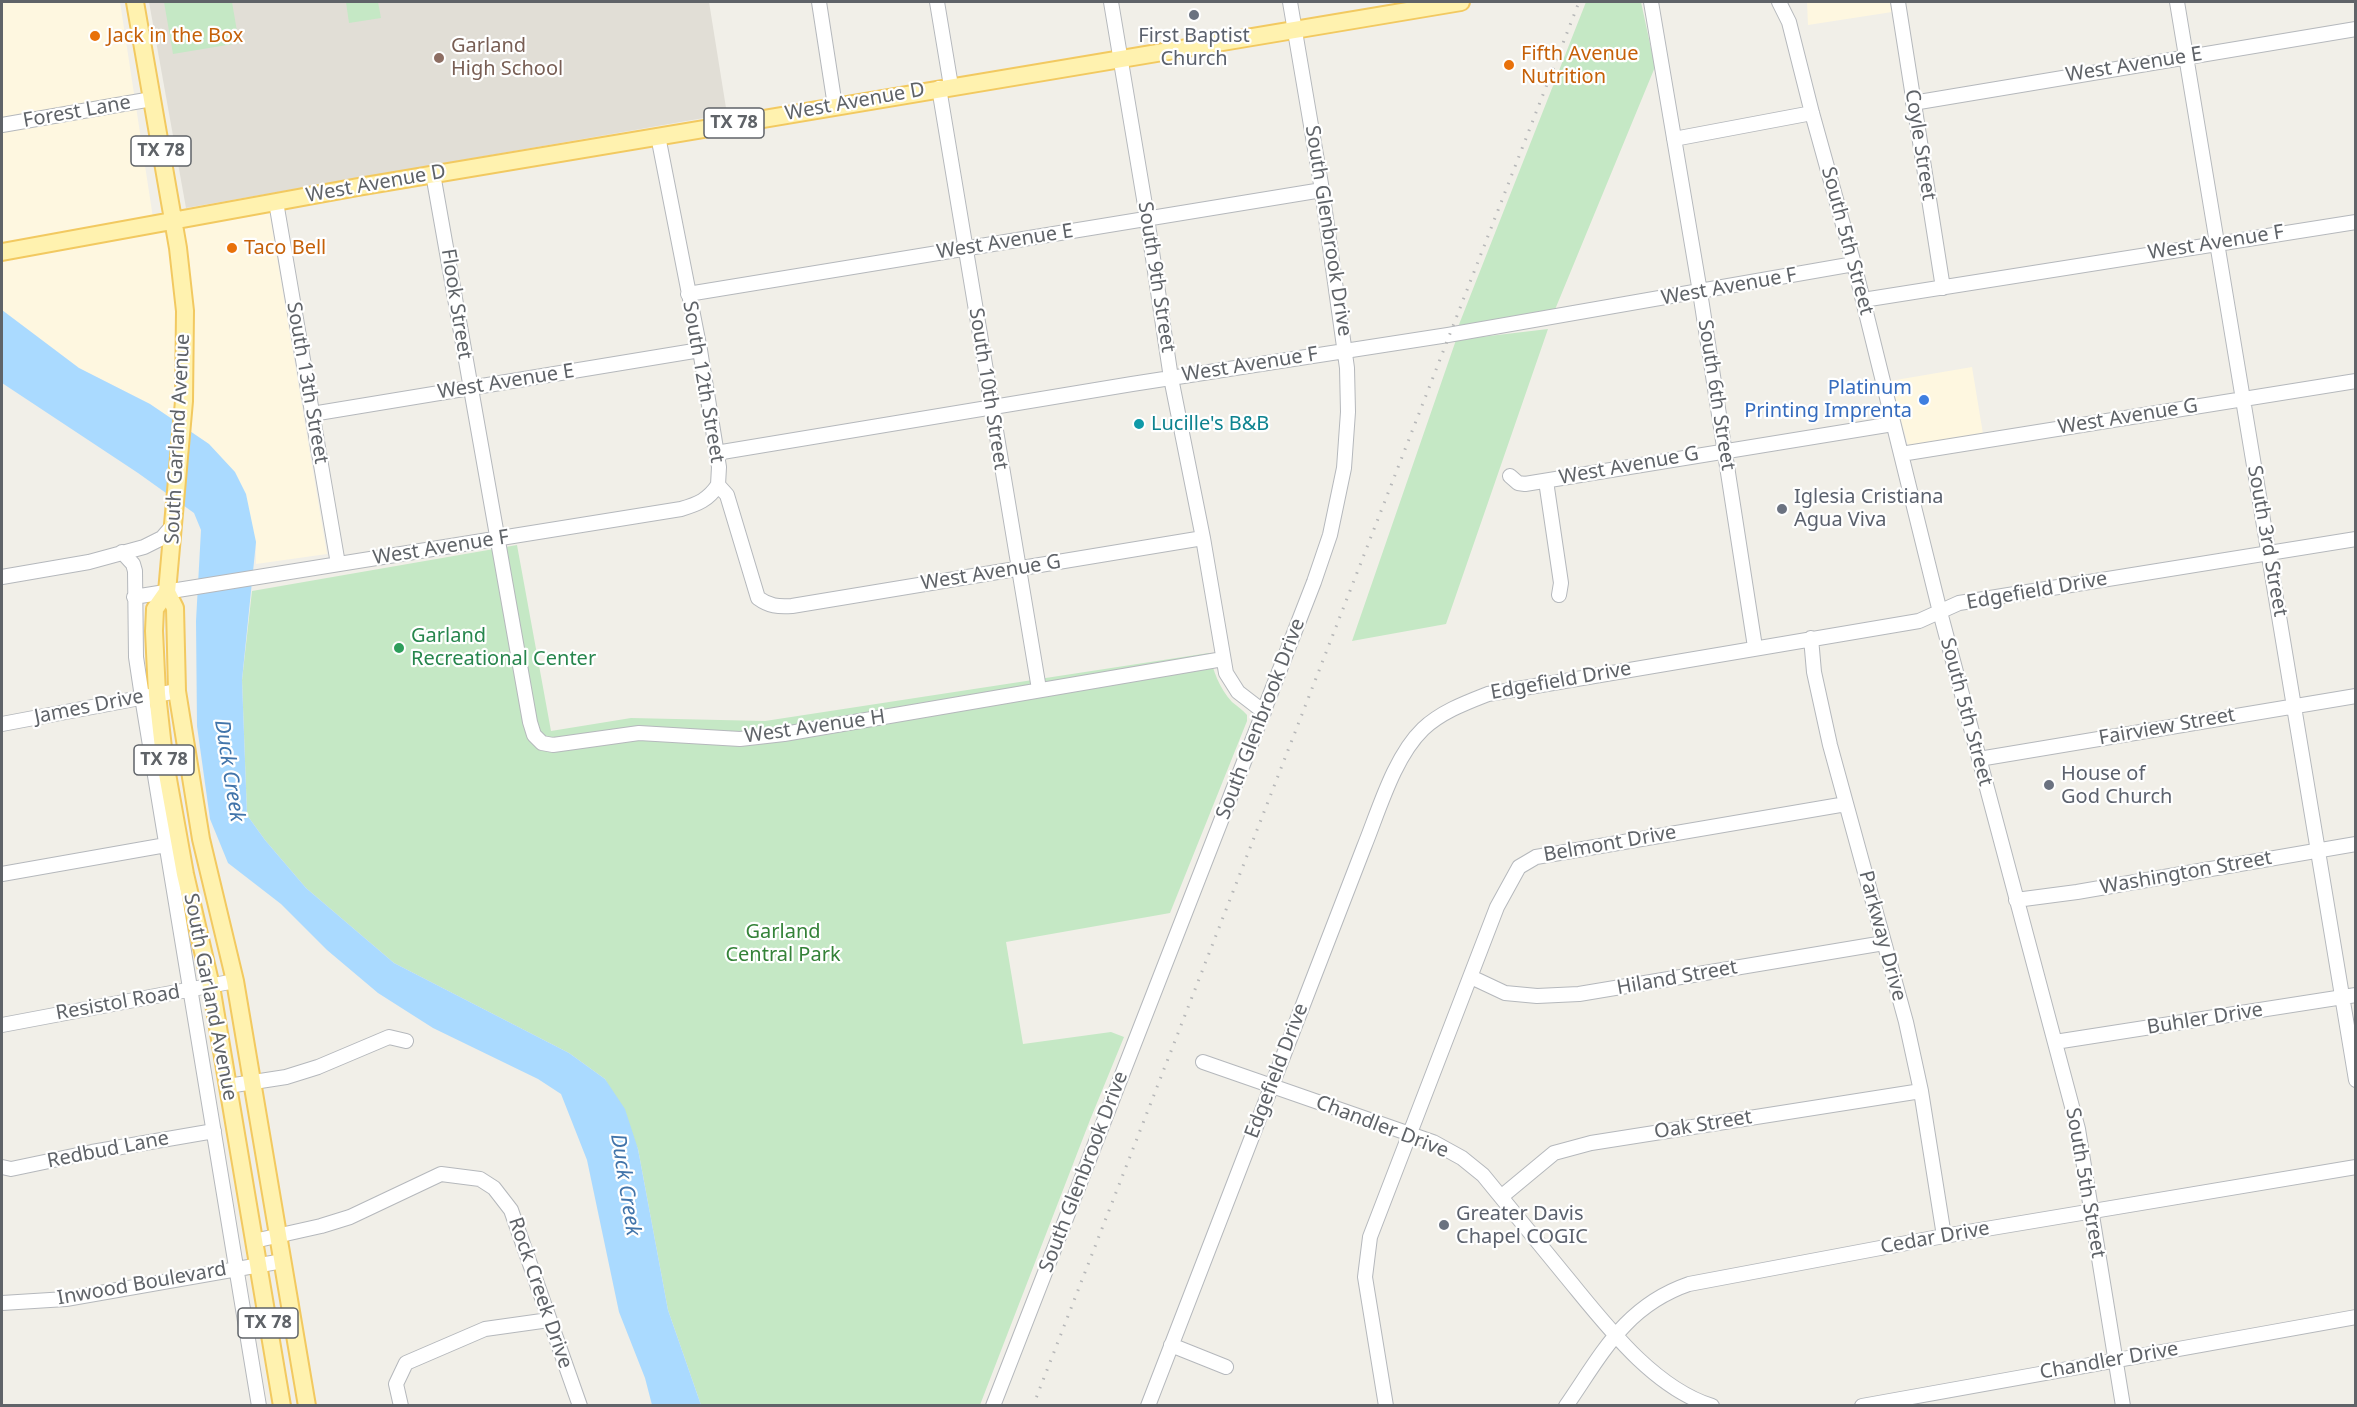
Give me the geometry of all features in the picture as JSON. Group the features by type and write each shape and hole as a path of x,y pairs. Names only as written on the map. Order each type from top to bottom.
{"main road":[{"name":"South Garland Avenue","path":"135,2 174,221 185,311 184,401 175,516 162,593 155,609 149,696 164,757 173,815 212,986 282,1406"},
{"name":"West Avenue D","path":"2,252 433,174 1461,2"},
{"name":"South Garland Avenue","path":"162,593 174,608 177,691 201,839 235,981 307,1406"}],"street":[{"path":"819,2 835,106"},
{"name":"South 10th Street","path":"937,2 965,248 1039,689"},
{"name":"South 9th Street","path":"1111,2 1171,378 1203,538 1223,659 1229,681 1253,706 1264,712"},
{"name":"South Glenbrook Drive","path":"993,1406 1314,582 1340,493 1348,412 1346,350 1290,2"},
{"name":"South 6th Street","path":"1651,2 1700,292 1755,647"},
{"name":"South 5th Street","path":"1779,2 1789,22 1854,264 1940,612 2078,1129 2123,1406"},
{"name":"South 5th Street","path":"1789,22 1792,2"},
{"name":"Coyle Street","path":"1898,2 1943,288"},
{"name":"South 3rd Street","path":"2177,2 2318,851 2348,996 2355,1080"},
{"name":"West Avenue E","path":"1913,103 2355,29"},
{"name":"Forest Lane","path":"2,125 152,99"},
{"path":"1674,139 1812,113"},
{"name":"South 12th Street","path":"658,136 700,350 719,467 718,485 727,495 758,597 767,604 780,607"},
{"name":"Flook Street","path":"433,174 498,539"},
{"name":"West Avenue E","path":"688,294 1322,190"},
{"name":"South 13th Street","path":"276,202 338,564"},
{"name":"West Avenue F","path":"1863,300 2355,222"},
{"name":"West Avenue F","path":"716,453 1700,292 1854,264"},
{"name":"West Avenue E","path":"312,414 700,350"},
{"name":"West Avenue G","path":"1901,454 2355,381"},
{"name":"West Avenue G","path":"1510,476 1518,483 1525,484 1893,424"},
{"path":"1546,481 1561,583 1559,595"},
{"name":"West Avenue F","path":"134,597 681,509 700,504 718,485"},
{"path":"2,577 89,562 153,544 162,538 175,516"},
{"name":"West Avenue G","path":"780,607 1203,538"},
{"name":"West Avenue H","path":"498,539 530,722 534,735 542,743 561,745 639,733 740,739 784,734 1223,659"},
{"name":"Edgefield Drive","path":"1148,1406 1401,757 1424,728 1455,706 1488,694 1919,621 1959,603 2355,539"},
{"path":"122,552 133,564 135,571 136,657 149,696 166,845 259,1406"},
{"name":"Parkway Drive","path":"1811,638 1814,672 1830,744 1906,1022 1921,1091 1944,1236"},
{"name":"James Drive","path":"2,724 177,691"},
{"name":"Fairview Street","path":"1979,759 2355,696"},
{"name":"Belmont Drive","path":"1386,1406 1365,1277 1370,1237 1497,907 1519,867 1536,856 1846,804"},
{"name":"Washington Street","path":"2016,900 2077,892 2355,844"},
{"path":"2,874 166,845"},
{"name":"Hiland Street","path":"1471,977 1505,993 1537,996 1579,994 1884,943"},
{"name":"Resistol Road","path":"2,1025 235,981"},
{"name":"Buhler Drive","path":"2055,1042 2348,996"},
{"path":"228,1086 297,1074 389,1037 406,1041"},
{"name":"Chandler Drive","path":"1203,1062 1409,1134 1462,1158 1483,1175 1614,1335 1651,1370 1695,1401 1712,1406"},
{"name":"Oak Street","path":"1501,1197 1554,1154 1591,1143 1921,1091"},
{"name":"Redbud Lane","path":"2,1167 11,1169 92,1152 214,1131"},
{"name":"Cedar Drive","path":"1566,1406 1614,1335 1629,1319 1668,1291 1689,1284 2091,1210 2355,1167"},
{"name":"Rock Creek Drive","path":"254,1241 350,1217 441,1174 480,1179 494,1188 510,1207 580,1406"},
{"name":"Inwood Boulevard","path":"2,1303 66,1299 283,1261"},
{"name":"Chandler Drive","path":"1862,1406 2355,1317"},
{"path":"400,1406 396,1383 406,1363 485,1329 549,1320"},
{"path":"1172,1345 1226,1367"}],"shaded area":[{"path":"2,2 120,2 155,231 269,210 327,554 256,564 256,542 209,444 150,404 79,368 2,310"},
{"name":"Garland High School","path":"149,2 709,2 727,114 186,208"},
{"path":"1807,2 1890,2 1892,12 1808,25"},
{"path":"1972,367 1983,434 1908,445 1890,381"}],"green space":[{"path":"164,2 232,2 239,43 173,54"},
{"path":"346,2 378,2 381,18 349,23"},
{"path":"1586,2 1641,2 1655,67 1554,312 1458,327"},
{"path":"1548,329 1446,624 1352,641 1456,340"},
{"name":"Garland Central Park","path":"517,545 551,731 631,718 765,721 1209,653 1223,691 1247,715 1247,721 1170,913 1006,942 1023,1044 1111,1032 1124,1037 980,1405 701,1405 668,1310 638,1149 605,1079 569,1053 394,963 306,888 247,815 242,680 252,591"}],"water":[{"name":"Duck Creek","path":"2,310 79,368 150,404 209,444 235,472 246,494 256,542 242,680 247,815 306,888 394,963 569,1053 605,1079 625,1109 638,1149 668,1310 701,1405 652,1405 645,1378 619,1312 587,1160 561,1094 538,1079 433,1028 378,993 327,950 281,904 228,863 210,819 197,726 196,621 201,530 194,513 2,383"}],"railway":[{"path":"1033,1406 1579,2"}],"place":[{"name":"First Baptist Church","path":"1194,15"},
{"name":"Jack in the Box","path":"95,36"},
{"name":"Garland High School","path":"439,58"},
{"name":"Fifth Avenue Nutrition","path":"1509,65"},
{"name":"Taco Bell","path":"232,248"},
{"name":"Platinum Printing Imprenta","path":"1924,400"},
{"name":"Lucille's B&B","path":"1139,424"},
{"name":"Iglesia Cristiana Agua Viva","path":"1782,509"},
{"name":"Garland Recreational Center","path":"399,648"},
{"name":"House of God Church","path":"2049,785"},
{"name":"Greater Davis Chapel COGIC","path":"1444,1225"}]}
